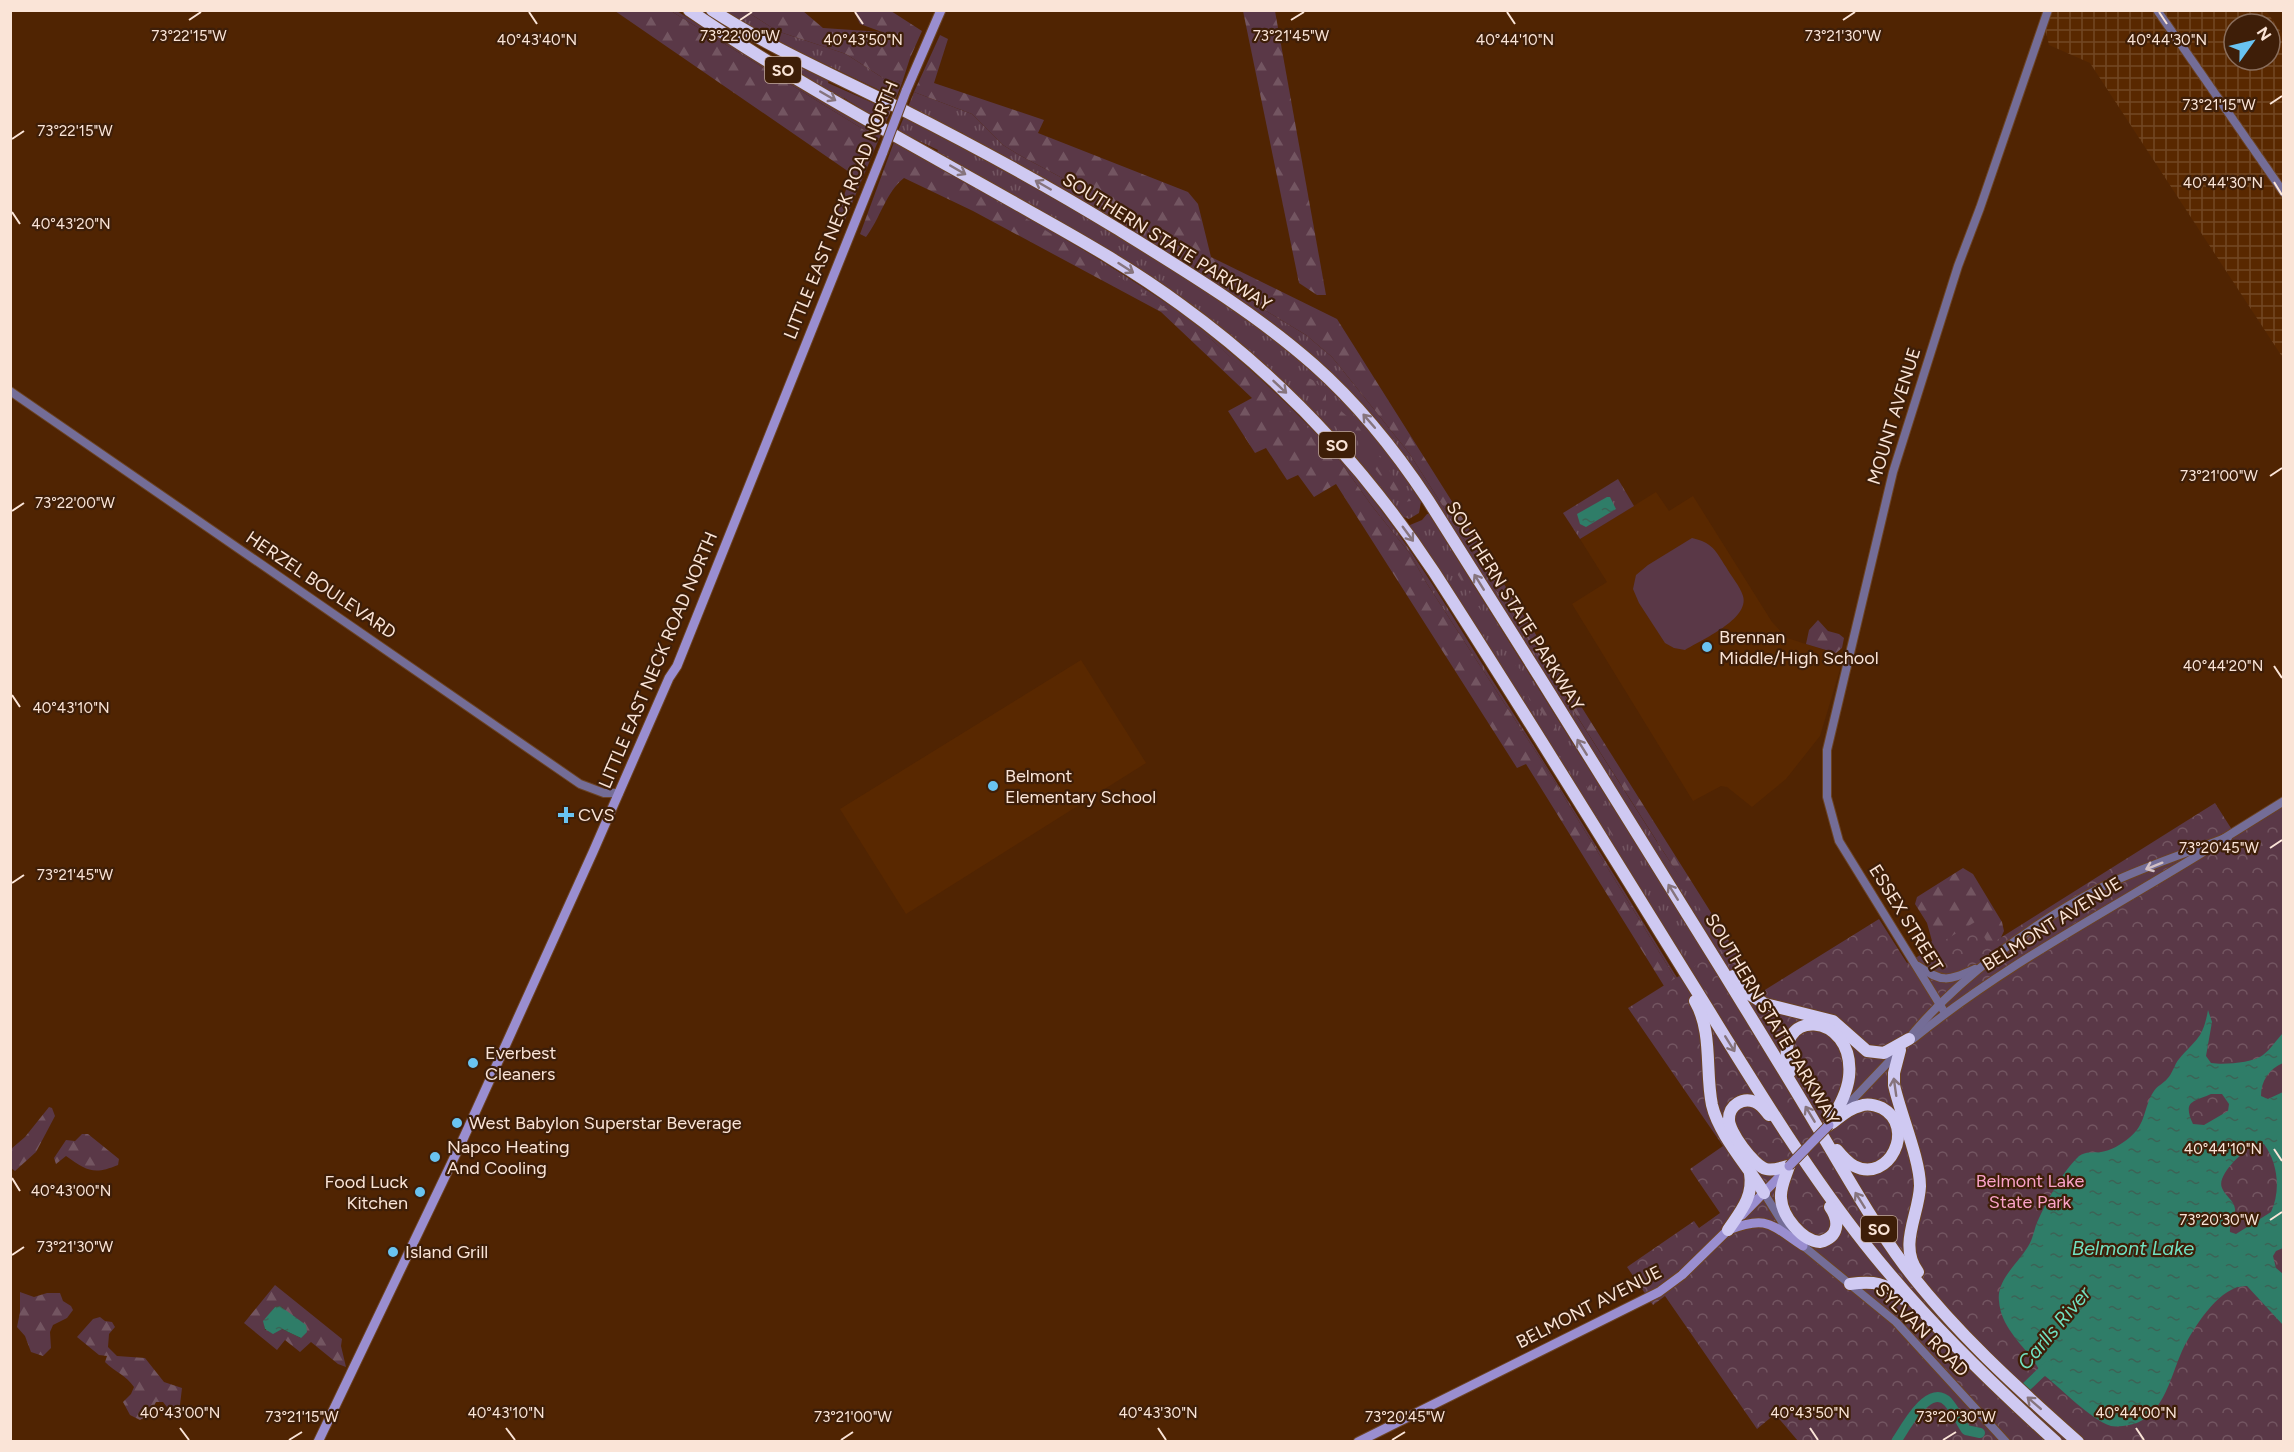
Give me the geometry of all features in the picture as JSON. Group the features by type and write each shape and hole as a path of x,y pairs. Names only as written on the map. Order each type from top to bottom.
{"highway":[{"name":"SO","path":"689,10 768,62 1120,264 1195,315 1281,387 1352,462 1417,545 1781,1125 1865,1243 1938,1328 1995,1386 2056,1442"},
{"name":"SOUTHERN STATE PARKWAY","path":"712,10 770,45 959,139 1080,206 1238,307 1285,340 1327,376 1381,435 1419,486 1704,941 1879,1229 1945,1314 2015,1386 2078,1442"},
{"path":"1704,941 1745,990 1760,1002 1829,1019 1840,1026 1860,1047 1871,1053 1884,1053 1909,1039"},
{"path":"1677,959 1704,1021 1711,1095 1716,1116 1725,1135 1764,1193"},
{"path":"1796,1091 1785,1056 1788,1041 1806,1026 1818,1024 1830,1029 1840,1038 1844,1046 1849,1073 1844,1094 1829,1125"},
{"path":"1900,1050 1894,1073 1894,1085 1920,1183 1910,1235 1910,1255 1912,1264 1945,1314"},
{"path":"1781,1125 1752,1101 1744,1100 1737,1103 1729,1115 1732,1130 1755,1163 1769,1169 1789,1166 1781,1190 1784,1210 1806,1238 1823,1241 1835,1232 1837,1220 1822,1195 1809,1166"},
{"path":"1823,1136 1848,1162 1860,1168 1883,1165 1896,1149 1899,1137 1896,1124 1886,1111 1875,1106 1865,1104 1857,1106 1829,1125"},
{"path":"1728,1230 1749,1197 1751,1184 1749,1169"},
{"path":"1850,1284 1873,1282 1888,1286 1938,1328"}],"main road":[{"name":"LITTLE EAST NECK ROAD NORTH","path":"318,1442 464,1137 688,639 906,91 941,10"},
{"name":"BELMONT AVENUE","path":"1358,1442 1659,1292 1682,1275 1728,1230 1829,1125"},
{"path":"1728,1230 1751,1222 1762,1222 1774,1226 1803,1246"}],"street":[{"name":"MOUNT AVENUE","path":"1839,841 1827,797 1827,750 1884,507 1958,266 2048,10"},
{"path":"2157,10 2283,193"},
{"name":"HERZEL BOULEVARD","path":"10,392 580,784 604,793 619,793"},
{"name":"BELMONT AVENUE","path":"1900,1050 1922,1022 2112,905 2228,837 2283,801"},
{"name":"BELMONT AVENUE","path":"1829,1125 1983,965 2046,921 2104,886 2228,837"},
{"name":"ESSEX STREET","path":"1839,841 1942,1009"},
{"path":"1915,964 1931,975 1944,979 1957,977 1983,965"},
{"path":"1962,985 1970,994"},
{"name":"SYLVAN ROAD","path":"1764,1193 1784,1225 1803,1246 1896,1322 2003,1438"}],"shaded area":[{"path":"2041,11 2266,11 2222,12 2222,72 2282,72 2282,33 2284,36 2283,358 2090,63 2049,45"},
{"name":"Brennan Middle/High School","path":"1656,492 1669,511 1693,496 1772,622 1787,638 1844,656 1820,736 1786,779 1752,807 1727,787 1721,786 1693,801 1572,604 1607,582 1580,539"},
{"name":"Belmont Elementary School","path":"1081,660 1146,763 906,914 840,809"}],"green space":[{"path":"615,11 671,11 879,139 840,232 830,232 852,174"},
{"path":"671,11 677,11 814,97 882,133 879,139"},
{"path":"722,11 746,11 777,31 846,54 886,80 897,80 902,83 896,98 757,32"},
{"path":"746,11 803,11 823,28 882,32 860,24 854,11 891,11 922,31 902,83 897,80 886,80 846,54 777,31"},
{"path":"1243,11 1275,11 1326,295 1317,295 1299,283"},
{"path":"940,35 948,39 934,83 1044,120 1038,133 1188,192 1198,204 1211,257 1337,319 1758,987 1755,989 1750,987 1409,453 1332,357 1306,335 1213,279 1159,241 1148,232 1140,217 1114,204 1081,182 1066,180 1003,145 972,114 914,92"},
{"path":"780,57 829,80 828,83 891,111 885,124 844,98 777,62"},
{"path":"914,92 972,114 1003,145 1066,180 1081,182 1114,204 1140,217 1148,232 1159,241 1213,279 1306,335 1332,357 1409,453 1661,848 1755,989 1758,987 1759,989 1755,992 1772,1005 1734,976 1437,505 1376,419 1299,344 1239,302 962,135 963,133 954,131 908,107"},
{"path":"904,117 1115,234 1249,321 1281,345 1328,385 1371,432 1421,502 1419,513 1409,519 1401,516 1336,436 1258,359 937,153 938,150 898,131"},
{"path":"894,140 1028,217 1127,277 1179,312 1257,376 1294,410 1337,456 1386,516 1430,580 1695,1007 1411,555 1340,461 1212,340"},
{"path":"894,142 1037,225 1121,278 1212,340 1311,431 1340,461 1411,555 1424,579 1545,766 1691,1004 1730,1149 1727,1212 1725,1147 1664,986 1526,764 1517,768 1336,484 1314,497 1298,475 1287,480 1266,448 1255,453 1228,411 1252,398 1161,312 973,211 904,178 892,191 866,237 860,234"},
{"path":"1307,377 1316,382 1326,394 1326,404 1333,404 1357,425 1411,501 1404,502 1393,492 1366,457 1356,438 1340,431 1329,420 1324,403 1311,393 1304,382"},
{"path":"1618,479 1634,506 1580,539 1563,513"},
{"path":"1427,514 1772,1061 1800,1143 1409,528"},
{"path":"1692,538 1705,542 1716,552 1740,589 1743,605 1739,613 1723,628 1685,650 1665,643 1639,603 1633,589 1636,575"},
{"path":"1442,552 1460,572 1473,600 1484,616 1486,625 1477,617 1461,580"},
{"path":"1818,620 1828,631 1844,638 1842,648 1836,653 1806,644 1809,630"},
{"path":"1511,662 1520,669 1535,696 1548,709 1561,740 1573,751 1564,753 1554,740 1542,712 1530,701 1525,687 1512,671"},
{"path":"1584,779 1603,801 1623,841 1615,840 1603,821 1601,807 1590,795"},
{"name":"Belmont Lake State Park","path":"2215,803 2236,836 2283,806 2283,1441 1798,1441 1775,1414 1757,1429 1665,1296 1653,1305 1627,1267 1694,1221 1699,1228 1720,1213 1690,1169 1723,1146 1628,1008 1730,944 1760,993 1879,919 1907,963 1975,922 1989,945"},
{"path":"1963,868 1973,874 2002,922 2004,931 1998,944 1925,962 1918,953 1932,941 1927,923 1915,904 1917,897"},
{"path":"49,1107 52,1108 55,1116 36,1152 15,1171 11,1168 11,1149 25,1137"},
{"path":"82,1134 88,1134 119,1159 118,1165 103,1170 91,1170 66,1156 56,1164 54,1158 66,1140 75,1141"},
{"path":"275,1285 342,1339 341,1346 346,1367 338,1364 311,1342 300,1352 285,1340 277,1350 244,1323","holes":["275,1307 283,1308 301,1338 282,1329 265,1330 264,1321"]},
{"path":"20,1292 34,1297 47,1293 60,1293 63,1301 73,1310 67,1318 53,1325 50,1332 51,1348 43,1356 31,1352 25,1336 17,1327"},
{"path":"100,1317 112,1322 115,1327 109,1334 108,1347 117,1356 145,1358 164,1382 182,1388 180,1405 170,1411 163,1402 156,1402 149,1415 140,1420 130,1415 123,1402 134,1387 128,1379 105,1362 107,1356 99,1355 77,1337 93,1319"}],"water":[{"path":"1610,497 1616,509 1586,527 1580,524 1577,514"},
{"name":"Belmont Lake","path":"2208,1010 2212,1022 2206,1056 2211,1063 2238,1063 2258,1058 2269,1050 2283,1033 2283,1063 2267,1076 2262,1085 2261,1096 2268,1099 2283,1092 2283,1248 2276,1251 2273,1256 2276,1268 2283,1274 2283,1325 2247,1286 2237,1287 2228,1292 2211,1306 2191,1334 2159,1404 2141,1421 2129,1425 2111,1426 2086,1411 2045,1376 2041,1378 2038,1375 2040,1371 2035,1362 2004,1321 1999,1293 2005,1278 2030,1243 2044,1208 2066,1171 2082,1154 2112,1149 2135,1133 2154,1091 2169,1077 2179,1059 2198,1038 2204,1027","holes":["2211,1094 2222,1094 2229,1104 2228,1111 2204,1125 2193,1124 2189,1106","2254,1144 2264,1144 2269,1152 2275,1168 2276,1195 2271,1212 2236,1234 2230,1232 2235,1212 2234,1206 2223,1191 2221,1183 2232,1164"]},
{"path":"280,1306 306,1325 307,1332 301,1338 282,1329 273,1334 265,1329 263,1321 275,1307"}],"waterway":[{"name":"Carlls River","path":"2026,1387 2048,1366"},
{"name":"Carlls River","path":"1896,1442 1918,1409 1933,1398 1941,1397 1948,1402 1966,1430 1980,1433"}],"place":[{"name":"Brennan Middle/High School","path":"1707,647"},
{"name":"Belmont Elementary School","path":"993,786"},
{"name":"CVS","path":"566,815"},
{"name":"Everbest Cleaners","path":"473,1063"},
{"name":"West Babylon Superstar Beverage","path":"457,1123"},
{"name":"Napco Heating And Cooling","path":"435,1157"},
{"name":"Food Luck Kitchen","path":"420,1192"},
{"name":"Island Grill","path":"393,1252"}]}
